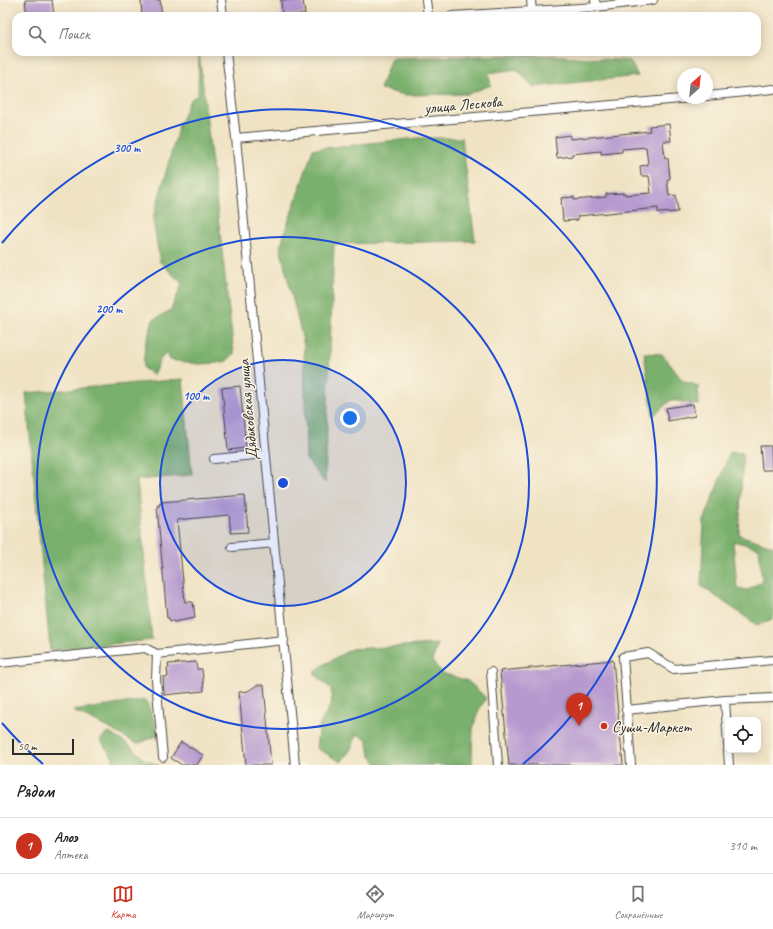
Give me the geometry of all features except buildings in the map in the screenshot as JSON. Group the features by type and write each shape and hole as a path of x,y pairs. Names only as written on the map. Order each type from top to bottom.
{"street":[{"path":"221,0 222,12"},
{"path":"426,0 428,12"},
{"path":"531,0 532,11"},
{"path":"516,12 653,0"},
{"name":"Дядьковская улица","path":"226,56 236,138 295,765"},
{"path":"713,95 773,90"},
{"name":"улица Лескова","path":"236,138 677,99"},
{"path":"214,458 266,454"},
{"path":"232,547 274,543"},
{"path":"0,664 145,648 157,654 284,640"},
{"path":"631,765 623,657 648,653 674,669 773,660"},
{"path":"157,654 156,680 163,757"},
{"path":"491,672 498,765"},
{"path":"626,710 725,700 773,698"},
{"path":"725,700 726,717"},
{"path":"728,753 729,765"}],"green space":[{"path":"199,56 234,354 227,361 199,364 170,360 167,352 160,360 153,375 143,368 145,346 153,320 171,310 182,284 160,262 153,219 179,125 190,100 198,95"},
{"path":"561,56 630,61 638,76 533,87 517,69 488,73 491,85 468,94 405,95 380,89 391,58"},
{"path":"418,138 462,138 475,241 334,244 325,483 306,459 304,345 280,247 313,149"},
{"path":"644,353 662,354 683,381 698,386 699,405 671,400 653,416"},
{"path":"183,379 192,475 137,480 152,640 50,650 26,393"},
{"path":"730,452 743,453 739,535 773,546 772,619 757,625 701,586 704,521","holes":["733,541 759,548 762,581 748,590 737,588"]},
{"path":"438,644 432,661 442,673 468,681 486,698 479,710 473,729 472,765 378,765 370,755 367,739 356,734 352,748 341,762 316,748 319,726 332,702 331,689 314,673 322,666 351,649"},
{"path":"146,700 159,735 137,744 107,727 73,711"},
{"path":"108,732 129,745 145,760 159,765 115,765 112,756 100,740"}],"place":[{"name":"Алоэ","path":"579,726"},
{"name":"Суши-Маркет","path":"604,726"}]}
